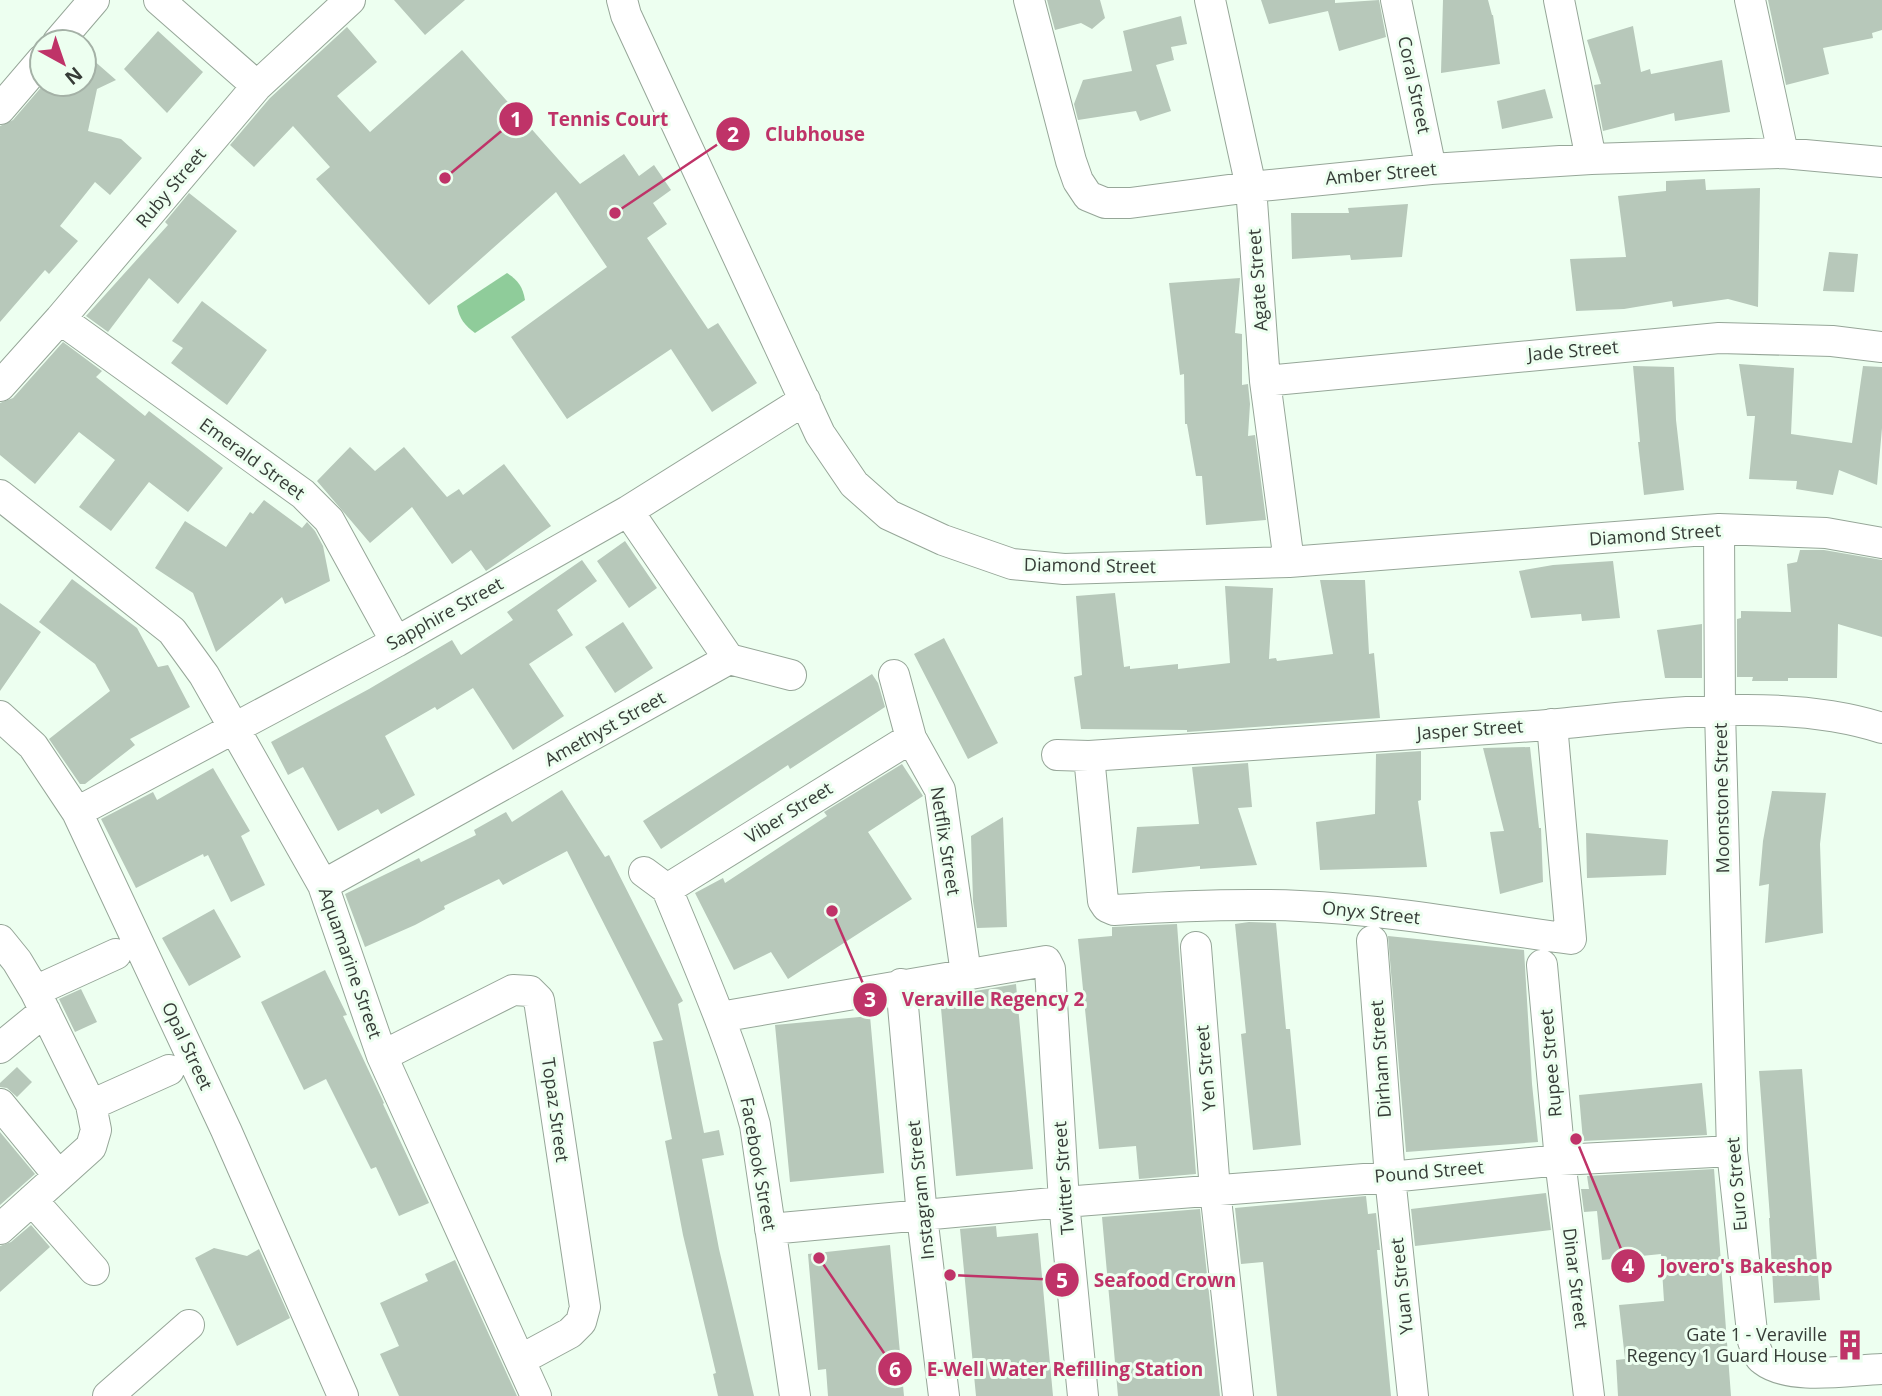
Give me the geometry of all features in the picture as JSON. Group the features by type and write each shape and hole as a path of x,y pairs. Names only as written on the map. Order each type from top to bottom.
{"street":[{"path":"70,28 94,0"},
{"path":"159,0 257,86"},
{"name":"Ruby Street","path":"0,386 257,86 350,0"},
{"name":"Diamond Street","path":"622,0 626,15 820,434 854,484 889,514 943,540 1012,564 1064,569 1290,562 1719,529 1826,533 1882,543"},
{"name":"Amber Street","path":"1029,0 1078,181 1088,196 1105,203 1130,203 1251,187 1431,169 1591,159 1783,153 1882,162"},
{"name":"Agate Street","path":"1210,0 1251,187 1265,381 1290,562"},
{"name":"Coral Street","path":"1396,0 1431,169"},
{"path":"1559,0 1591,159"},
{"path":"1750,0 1783,153"},
{"path":"0,109 28,76"},
{"name":"Emerald Street","path":"60,319 303,494 321,511 329,520 396,642"},
{"name":"Jade Street","path":"1265,381 1719,338 1832,341 1882,347"},
{"name":"Sapphire Street","path":"77,812 396,642 628,511 805,400"},
{"name":"Aquamarine Street","path":"0,495 172,631 204,675 323,885 382,1056 536,1396"},
{"path":"628,511 729,659 791,675"},
{"name":"Moonstone Street","path":"1719,529 1725,949 1731,1066"},
{"name":"Amethyst Street","path":"323,885 729,659"},
{"name":"Netflix Street","path":"894,675 911,738 940,790 966,974"},
{"name":"Jasper Street","path":"1057,755 1089,756 1720,711 1807,713 1859,721 1882,728"},
{"name":"Opal Street","path":"0,716 33,746 77,812 226,1130 343,1396"},
{"name":"Onyx Street","path":"1089,756 1103,901 1107,907 1114,910 1194,905 1301,906 1390,914 1571,939 1552,724"},
{"name":"Viber Street","path":"656,880 911,738"},
{"name":"Facebook Street","path":"656,880 733,1049 755,1125 794,1396"},
{"path":"0,940 17,961 40,1001 91,1105 96,1130 92,1147 0,1228"},
{"name":"Dirham Street","path":"1372,941 1390,1177"},
{"name":"Yen Street","path":"1196,947 1215,1190 1238,1396"},
{"path":"0,1048 40,1001 116,954"},
{"name":"Twitter Street","path":"966,974 1046,961 1050,969 1064,1202 1083,1396"},
{"name":"Rupee Street","path":"1542,965 1560,1160"},
{"path":"720,1017 966,974"},
{"name":"Instagram Street","path":"901,984 922,1216 944,1396"},
{"name":"Topaz Street","path":"382,1056 513,990 530,991 539,1000 585,1307 580,1322 570,1333 520,1360"},
{"name":"Euro Street","path":"1731,1066 1732,1151 1753,1341 1760,1359 1780,1369 1800,1371 1874,1369"},
{"path":"91,1105 169,1070"},
{"path":"0,1104 59,1176"},
{"name":"Pound Street","path":"770,1229 1064,1202 1390,1177 1560,1160 1732,1151"},
{"name":"Dinar Street","path":"1560,1160 1590,1396"},
{"name":"Yuan Street","path":"1390,1177 1413,1396"},
{"path":"32,1200 94,1270"},
{"path":"108,1396 189,1325"}],"shaded area":[{"path":"507,273 519,284 525,300 475,333 463,321 457,306"}],"building":[{"path":"394,0 465,0 425,35"},
{"path":"1047,0 1100,0 1105,18 1092,29 1081,23 1055,30"},
{"path":"1261,0 1335,0 1335,3 1379,0 1386,37 1339,51 1328,11 1269,24"},
{"path":"1443,0 1488,0 1493,15 1500,64 1441,73"},
{"path":"1768,0 1882,0 1882,30 1872,33 1873,38 1823,48 1829,74 1786,85"},
{"path":"1181,16 1187,44 1171,47 1174,60 1156,65 1171,111 1140,121 1136,111 1078,120 1074,104 1083,80 1132,71 1123,31"},
{"path":"1633,26 1641,72 1650,69 1651,74 1722,60 1730,112 1675,121 1674,113 1603,131 1594,85 1601,84 1587,40"},
{"path":"347,27 377,62 337,96 370,132 462,50 580,184 624,154 639,176 654,165 671,190 653,203 667,224 647,238 708,329 718,323 757,383 712,412 671,349 567,419 511,337 607,267 556,192 429,305 316,179 330,167 293,126 254,167 230,145 270,98"},
{"path":"158,31 203,72 167,113 124,69"},
{"path":"98,64 116,80 98,89"},
{"path":"1545,89 1553,118 1502,129 1497,101"},
{"path":"32,98 95,98 88,131 121,139 142,158 110,195 95,182 60,226 78,241 49,274 45,270 0,322 0,126 13,120"},
{"path":"1705,179 1706,190 1760,188 1758,307 1728,299 1673,307 1672,301 1624,309 1576,311 1570,259 1626,257 1618,196 1666,191 1666,181"},
{"path":"189,193 237,231 178,304 149,278 108,332 86,316 168,225 165,222"},
{"path":"1408,204 1402,257 1351,260 1350,255 1292,259 1291,213 1349,213 1348,208"},
{"path":"1829,252 1858,254 1854,292 1823,291"},
{"path":"1240,278 1235,333 1242,334 1242,385 1248,384 1250,404 1248,436 1255,435 1266,520 1206,525 1202,476 1196,476 1185,424 1184,374 1180,375 1169,283"},
{"path":"202,301 267,350 227,405 171,363 183,348 172,341"},
{"path":"63,342 102,371 96,377 145,416 149,411 223,468 188,512 149,482 111,531 79,507 115,460 79,432 35,484 0,455 0,403 13,398"},
{"path":"1739,364 1794,368 1791,434 1852,443 1863,366 1882,367 1882,428 1877,485 1839,470 1833,495 1796,489 1797,481 1749,479 1755,416 1747,416"},
{"path":"1633,366 1674,367 1676,420 1684,490 1644,495"},
{"path":"350,447 375,471 404,447 447,497 459,489 463,495 504,464 551,526 486,571 471,550 452,564 412,507 370,543 317,481"},
{"path":"264,500 302,528 307,522 315,531 323,546 330,581 285,604 282,597 216,652 193,593 155,568 185,521 226,547 250,512 253,514"},
{"path":"625,541 657,588 629,608 597,561"},
{"path":"1800,550 1824,550 1882,560 1882,637 1838,624 1837,678 1752,681 1753,677 1737,677 1737,619 1741,618 1741,611 1791,612 1787,564 1797,562"},
{"path":"582,560 597,581 557,610 573,635 529,664 564,716 513,750 473,688 437,710 435,707 385,736 415,795 381,814 378,809 338,831 303,767 288,775 271,742 452,640 461,655 513,620 507,612"},
{"path":"1613,561 1620,618 1582,621 1581,614 1531,618 1519,571 1553,565"},
{"path":"72,579 137,628 158,667 168,665 190,707 130,739 135,745 85,784 80,784 49,739 110,691 95,664 39,622"},
{"path":"1320,580 1365,580 1369,654 1374,653 1380,718 1187,732 1081,729 1074,677 1082,675 1076,596 1115,593 1124,667 1130,666 1130,669 1178,664 1178,669 1230,663 1225,586 1273,588 1269,659 1276,658 1277,661 1333,654"},
{"path":"0,603 41,632 0,691"},
{"path":"623,622 653,668 615,693 585,647"},
{"path":"1702,624 1702,678 1665,678 1657,630"},
{"path":"944,638 998,743 968,759 914,654"},
{"path":"872,674 878,683 885,707 790,769 788,765 661,849 643,821"},
{"path":"1530,747 1541,828 1543,882 1500,894 1490,832 1504,831 1483,748"},
{"path":"1421,751 1421,800 1418,801 1427,867 1320,870 1316,822 1375,814 1376,754"},
{"path":"1248,763 1252,807 1238,808 1257,865 1200,869 1200,866 1132,873 1137,827 1199,824 1192,767"},
{"path":"902,764 923,796 868,832 912,899 788,979 771,952 734,970 695,893 723,878 725,883 827,816 824,812"},
{"path":"213,768 250,831 241,836 265,885 231,902 208,855 204,857 203,854 136,888 101,819 153,792 157,800"},
{"path":"562,790 605,857 609,855 683,1001 678,1004 704,1133 719,1130 724,1155 702,1159 719,1249 754,1396 718,1396 713,1374 716,1373 683,1235 665,1141 672,1139 653,1042 663,1040 567,851 503,885 499,879 444,906 445,909 415,925 365,947 345,894 419,858 421,862 476,835 474,830 506,812 512,822"},
{"path":"1772,791 1826,793 1820,844 1823,933 1765,943 1769,884 1759,886 1763,841"},
{"path":"1003,817 1007,927 977,928 973,901 971,836"},
{"path":"1586,833 1668,840 1666,875 1587,878"},
{"path":"214,909 241,957 189,986 162,938"},
{"path":"1276,923 1301,1145 1253,1150 1241,1034 1246,1033 1235,924"},
{"path":"1177,924 1196,1174 1139,1179 1136,1146 1099,1149 1078,939 1112,936 1112,927"},
{"path":"1388,936 1524,950 1538,1142 1406,1152"},
{"path":"325,970 347,1015 343,1016 429,1203 399,1216 376,1167 371,1169 326,1079 304,1090 261,1002"},
{"path":"1016,984 1033,1169 956,1176 940,997"},
{"path":"81,989 97,1022 75,1032 59,999"},
{"path":"870,1016 884,1173 790,1182 775,1025"},
{"path":"17,1067 32,1082 17,1097 7,1088 0,1087 0,1083"},
{"path":"1802,1069 1820,1300 1774,1303 1759,1071"},
{"path":"1702,1083 1707,1135 1583,1141 1579,1095"},
{"path":"0,1132 35,1174 0,1205"},
{"path":"1714,1169 1731,1396 1618,1396 1616,1360 1625,1359 1619,1305 1664,1301 1661,1254 1602,1260 1597,1211 1584,1212 1581,1189 1589,1189 1587,1176"},
{"path":"1546,1193 1551,1230 1415,1246 1411,1209"},
{"path":"1366,1196 1368,1214 1376,1213 1391,1396 1277,1396 1263,1262 1241,1264 1235,1208"},
{"path":"1200,1209 1220,1396 1118,1396 1102,1217"},
{"path":"31,1225 50,1247 0,1292 0,1246 11,1242"},
{"path":"996,1226 997,1237 1038,1233 1053,1396 976,1396 960,1229"},
{"path":"890,1245 904,1396 828,1396 826,1369 818,1370 808,1254"},
{"path":"214,1248 247,1256 259,1249 290,1318 237,1346 195,1258"},
{"path":"455,1260 517,1396 399,1396 380,1354 399,1346 380,1303 428,1281 425,1274"}],"place":[{"name":"Tennis Court","path":"445,178"},
{"name":"Clubhouse","path":"615,213"},
{"name":"Veraville Regency 2","path":"832,911"},
{"name":"Jovero's Bakeshop","path":"1576,1139"},
{"name":"E-Well Water Refilling Station","path":"819,1258"},
{"name":"Seafood Crown","path":"950,1275"},
{"name":"Gate 1 - Veraville Regency 1 Guard House","path":"1850,1345"}]}
